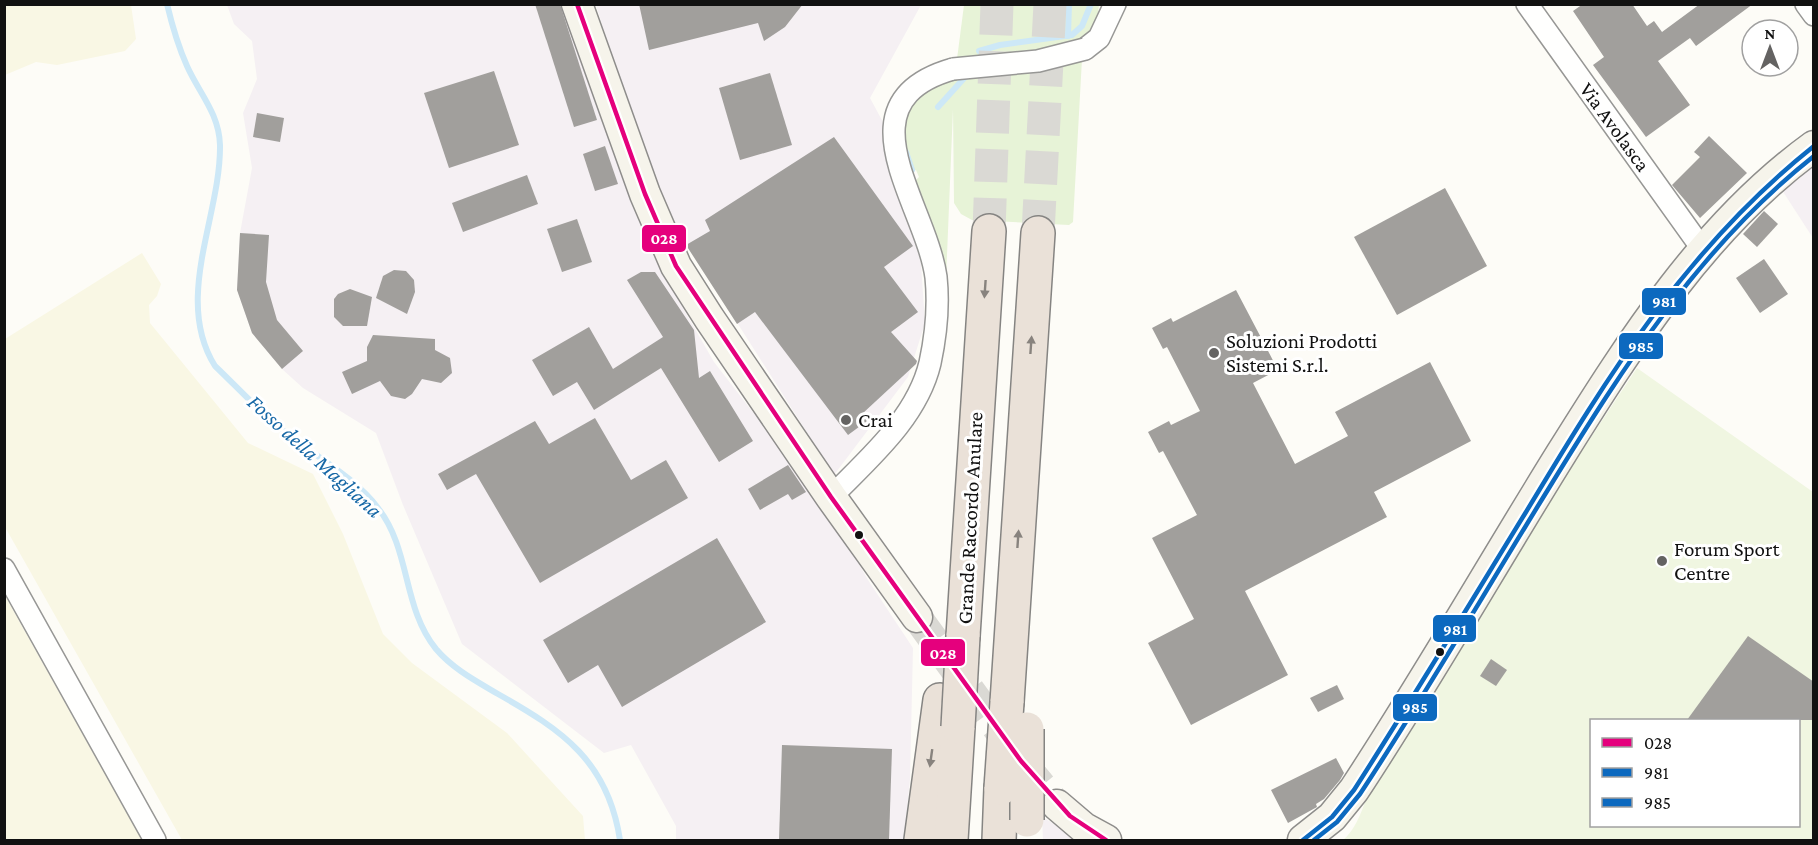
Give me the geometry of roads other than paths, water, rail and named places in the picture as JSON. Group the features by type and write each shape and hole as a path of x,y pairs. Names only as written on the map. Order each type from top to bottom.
{"highway":[{"name":"Grande Raccordo Anulare","path":"951,840 958,727 957,628 971,502 989,231"},
{"path":"999,840 1038,233"},
{"path":"1015,580 1028,729 1027,830"},
{"path":"921,840 940,700 957,628"}],"street":[{"path":"577,4 645,194 676,266 708,318 917,617"},
{"path":"831,497 880,447 907,413 921,390 929,366 937,312 936,276 894,149 892,122 909,93 953,69 1038,61 1085,49 1100,38 1115,4"},
{"name":"Via Avolasca","path":"1527,4 1703,250"},
{"path":"1806,4 1814,15"},
{"path":"1303,840 1332,817 1348,798 1594,400 1664,298 1703,250 1779,172 1814,146"},
{"path":"4,569 155,840"},
{"path":"1058,806 1084,828 1106,840"}],"waterway":[{"name":"Fosso della Magliana","path":"167,4 184,58 208,104 219,134 218,172 198,285 198,313 203,340 215,366 280,428 357,485 368,496 389,524 402,560 417,615 436,649 457,669 542,721 562,735 578,751 593,769 605,789 614,813 620,840"},
{"path":"1068,36 1069,4"},
{"path":"979,51 1000,45 1072,35 1082,26 1091,4"},
{"path":"938,107 967,75"},
{"path":"906,152 912,170"}],"tunnel":[{"path":"989,231 997,4"},
{"path":"1038,233 1050,4"},
{"path":"917,617 1021,761 1057,805"}],"place":[{"name":"Soluzioni Prodotti Sistemi S.r.l.","path":"1214,353"},
{"name":"Crai","path":"846,420"},
{"name":"Forum Sport Centre","path":"1662,561"}]}
